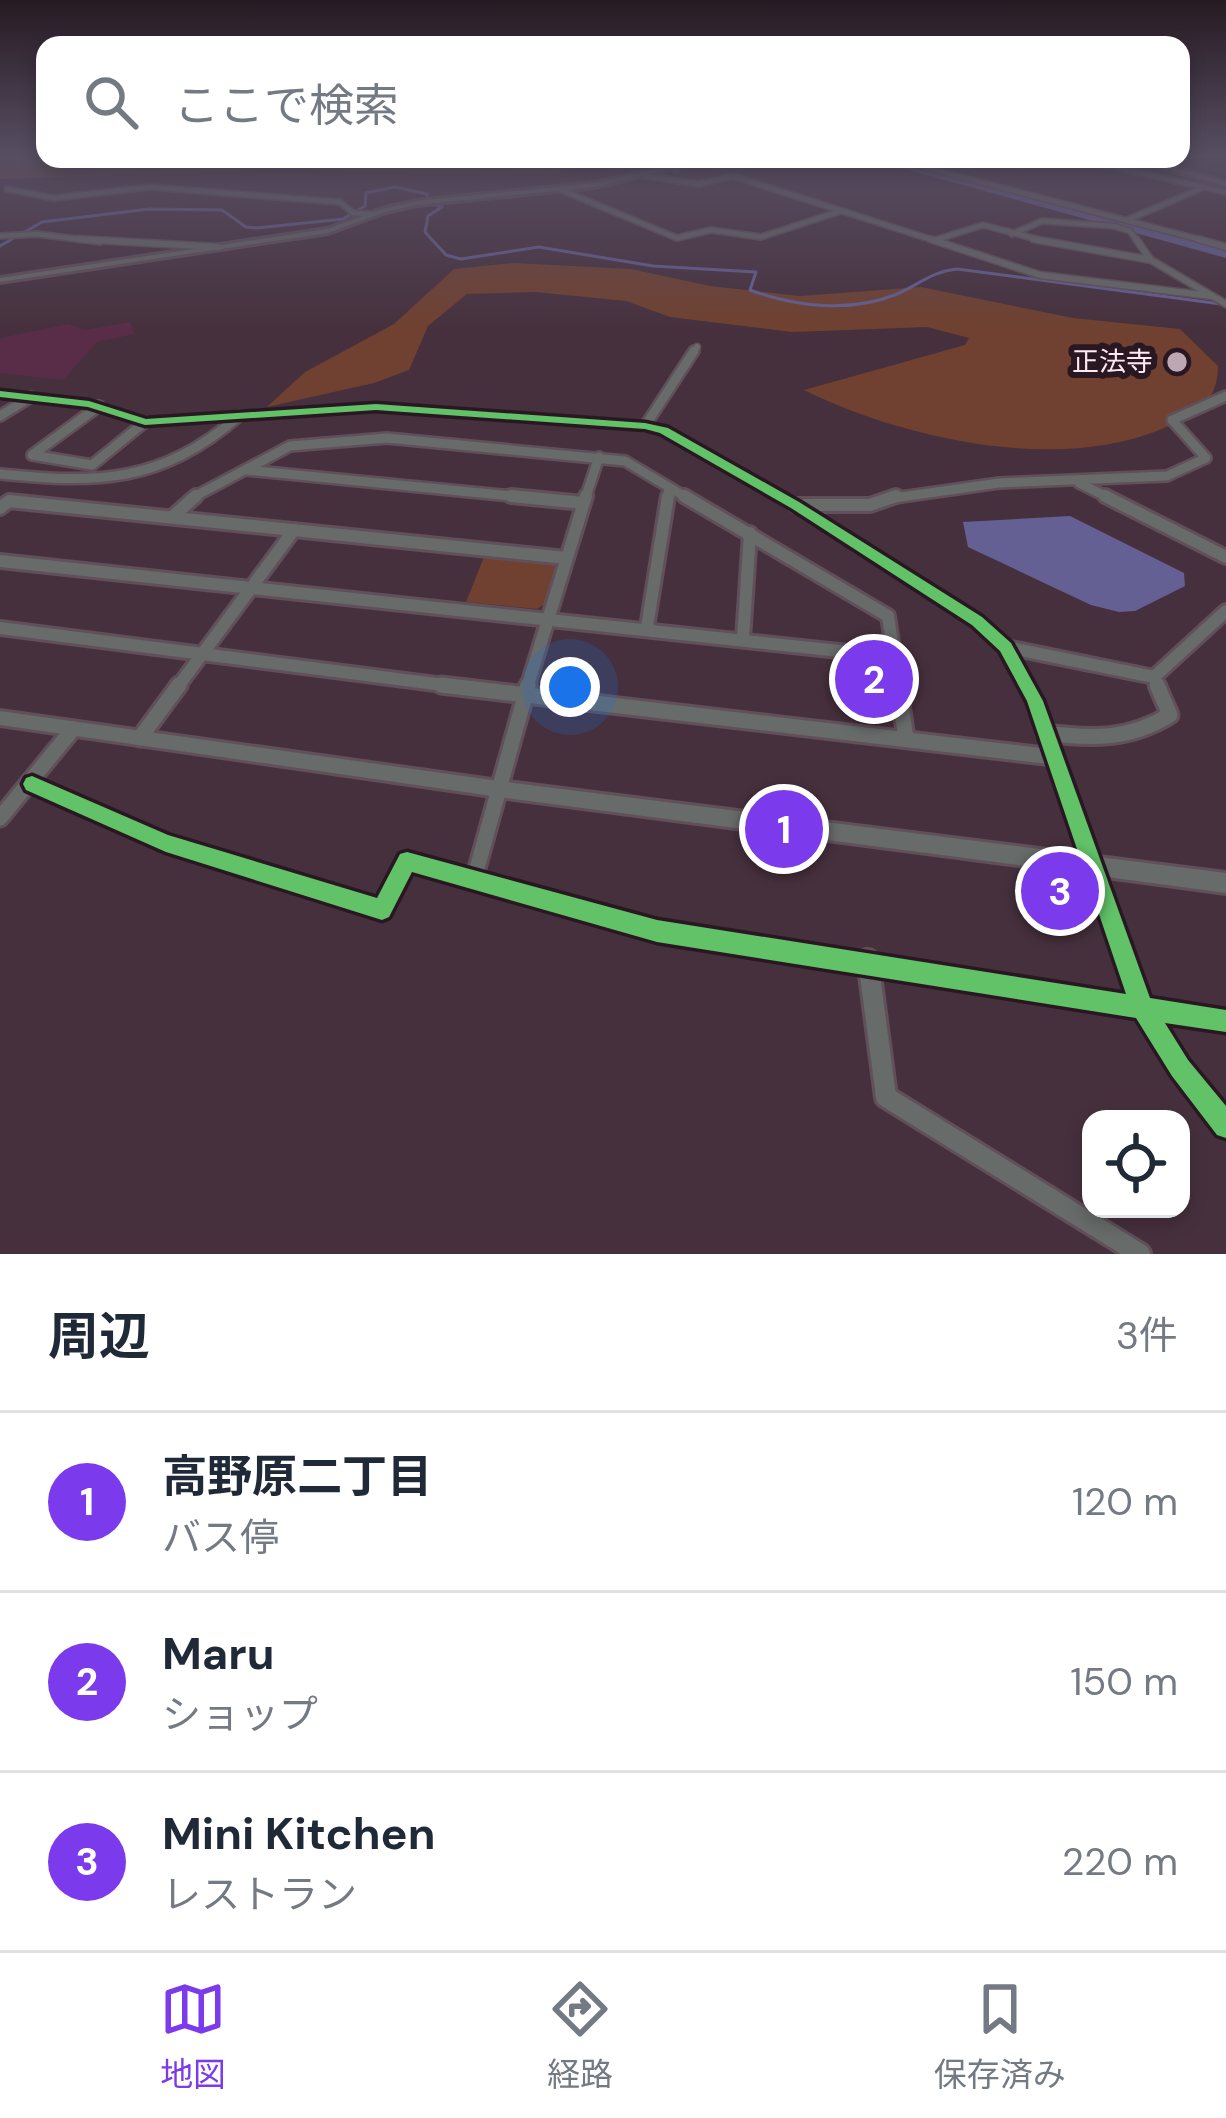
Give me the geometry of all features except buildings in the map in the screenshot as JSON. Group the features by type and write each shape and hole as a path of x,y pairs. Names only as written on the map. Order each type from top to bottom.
{"street":[{"path":"362,214 369,214"},
{"path":"0,280 341,228 369,214"},
{"path":"619,214 677,238 706,230 760,237 834,214"},
{"path":"850,214 1044,275 1212,296"},
{"path":"1100,214 1226,248"},
{"path":"1012,234 1042,221 1091,228 1141,214"},
{"path":"934,241 979,225 1151,260 1226,304"},
{"path":"1114,225 1130,231 1151,260"},
{"path":"0,236 218,247"},
{"path":"645,426 697,346"},
{"path":"0,394 99,406 145,422 440,408 645,426 664,430 795,505 977,621 1006,647 1035,701 1142,1007 1180,1068 1226,1126"},
{"path":"795,505 855,507 902,494 999,483 1168,476 1206,458 1172,420 1226,396"},
{"path":"0,416 31,397"},
{"path":"99,406 32,455 92,465 145,422"},
{"path":"0,474 108,481 148,474 208,446 239,416"},
{"path":"172,517 188,500 290,446 387,438 625,461 888,616 906,738"},
{"path":"474,879 547,619 599,457"},
{"path":"245,470 583,503"},
{"path":"1078,483 1226,557"},
{"path":"647,627 669,489"},
{"path":"0,508 9,501 566,558"},
{"path":"140,738 294,530"},
{"path":"743,639 750,533"},
{"path":"0,561 895,657"},
{"path":"1154,677 1226,611"},
{"path":"0,628 202,657 1053,757"},
{"path":"1006,647 1154,677"},
{"path":"1045,733 1094,740 1143,734 1170,715 1154,677"},
{"path":"0,718 499,789 1226,883"},
{"path":"0,818 74,729"},
{"path":"32,784 166,842 382,910 407,861 657,931 868,960 1226,1021"},
{"path":"868,960 886,1097 1140,1254"}],"shaded area":[{"path":"513,263 631,269 710,286 799,296 921,287 1073,318 1180,329 1218,366 1217,377 1211,396 1191,415 1129,440 1083,448 986,445 889,424 804,390 965,345 969,338 927,327 792,332 670,317 626,301 535,292 467,294 428,326 409,370 374,383 267,407 305,372 394,324 454,269"},
{"path":"130,322 134,334 97,342 63,380 0,373 0,338 68,324 85,330"},
{"path":"1070,516 1184,573 1185,586 1135,611 1091,605 968,547 963,522"},
{"path":"486,552 559,560 546,603 537,609 466,602"}],"waterway":[{"path":"0,246 42,222 112,214"},
{"path":"227,214 246,227 257,228 343,219 352,214"},
{"path":"432,214 425,232 446,255 461,259 539,247 653,266 756,272 750,290 824,306 879,300 957,269 1221,304"},
{"path":"1076,214 1226,254"}],"cycle path":[{"path":"0,394 89,404 145,422 376,407 645,426 664,430 795,505 977,621 1006,647 1035,701 1142,1007 1180,1068 1226,1126"},
{"path":"32,784 166,843 382,910 407,861 657,931 1226,1021"}],"place":[{"name":"正法寺","path":"1177,362"},
{"name":"Maru","path":"874,679"},
{"name":"高野原二丁目","path":"784,829"},
{"name":"Mini Kitchen","path":"1060,891"}]}
